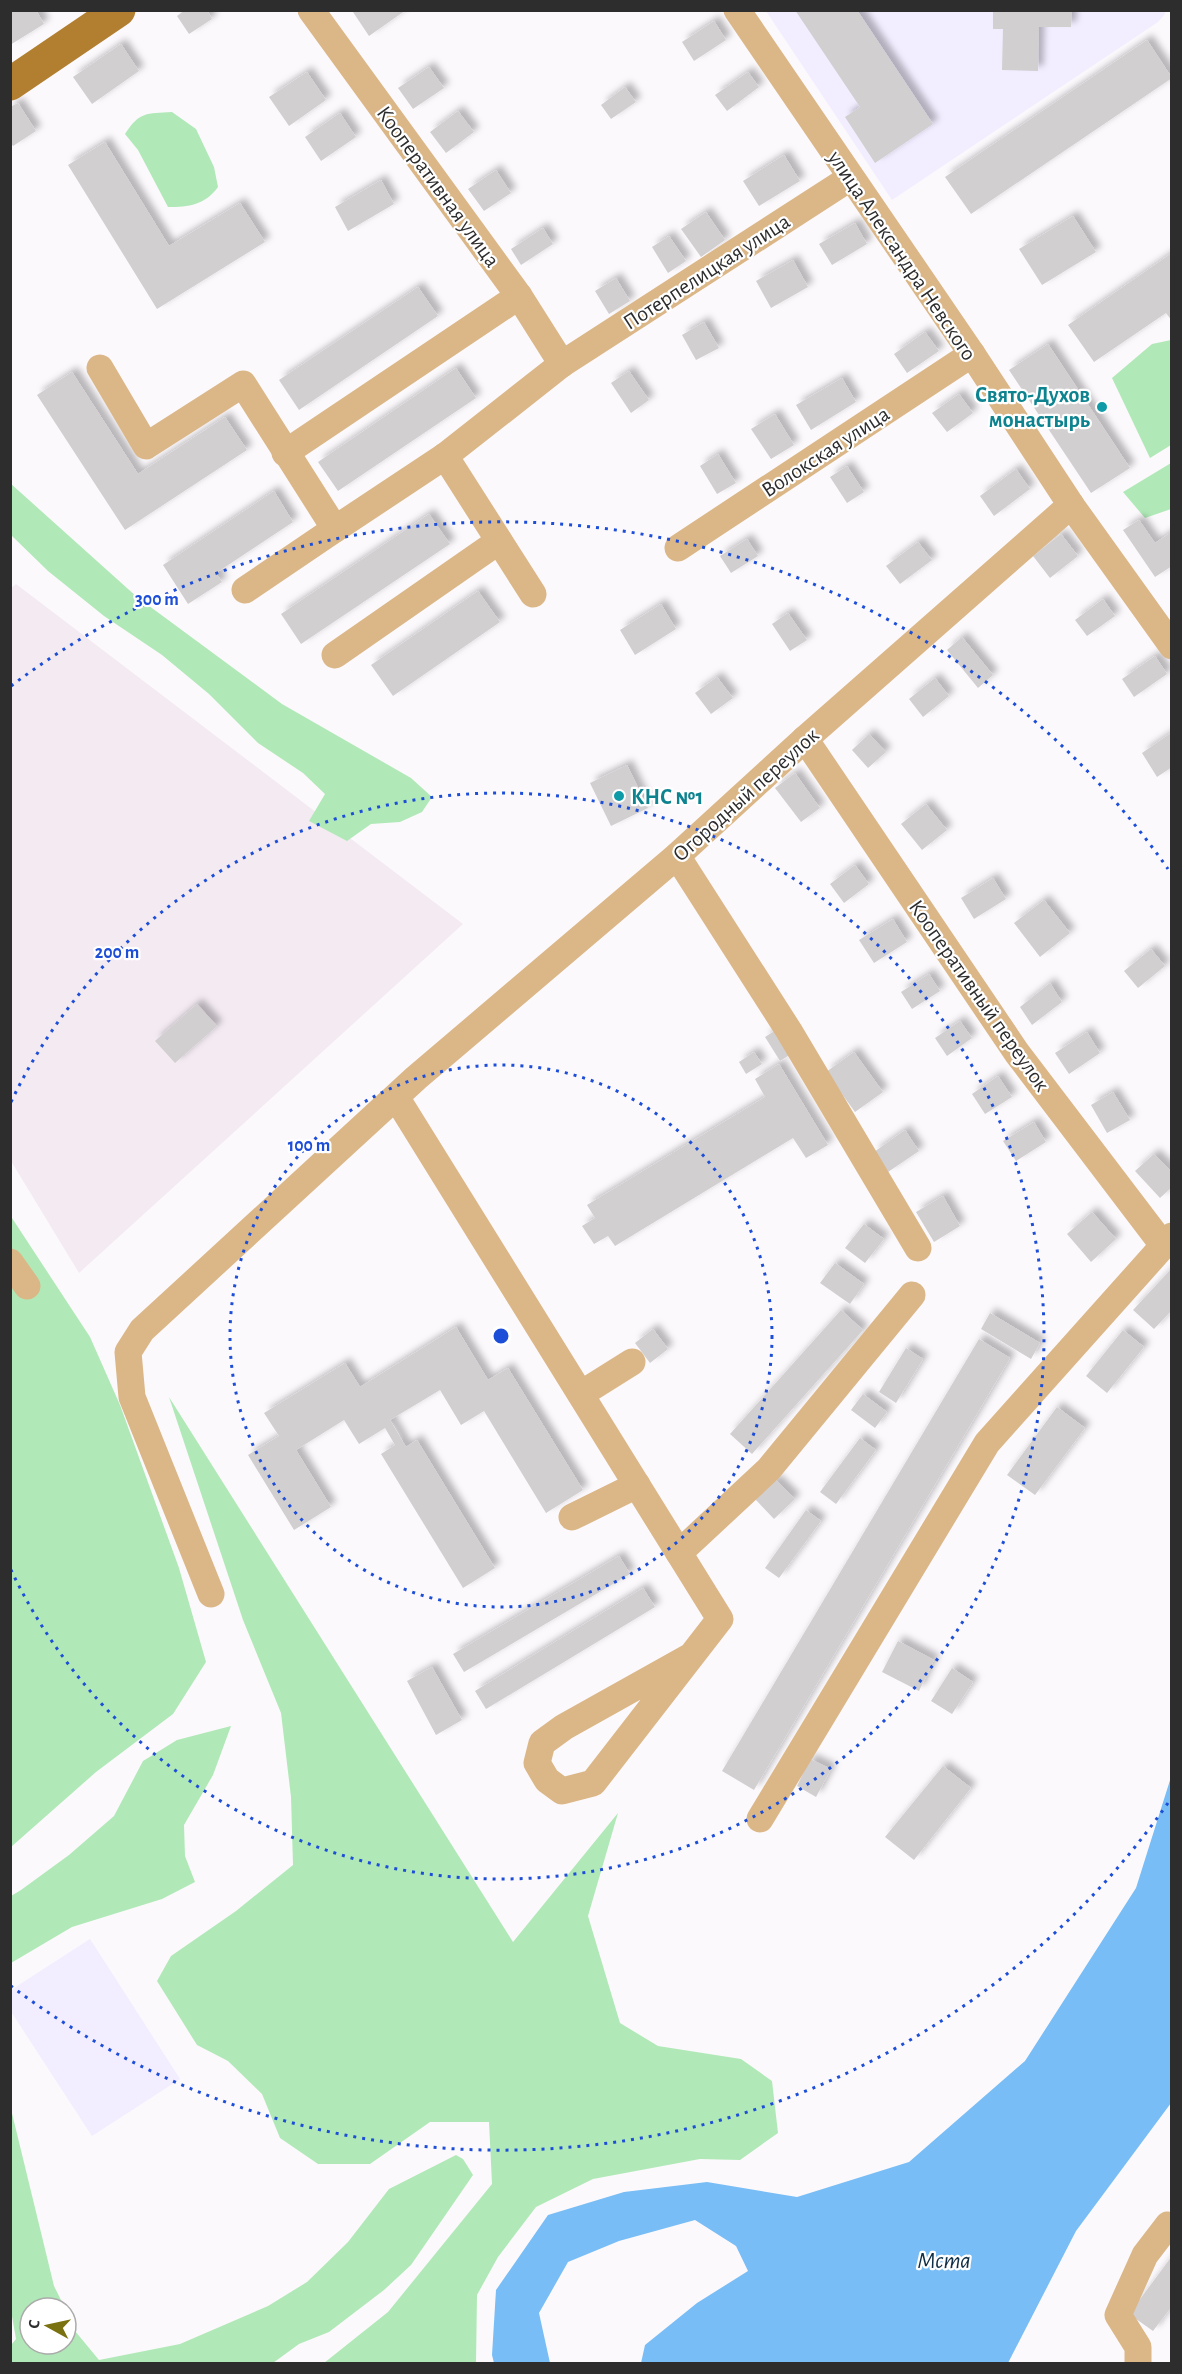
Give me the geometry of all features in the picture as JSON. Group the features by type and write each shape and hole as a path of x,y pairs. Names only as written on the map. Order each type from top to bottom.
{"main road":[{"path":"10,84 119,10"}],"street":[{"name":"Кооперативная улица","path":"311,10 519,296 562,364"},
{"name":"улица Александра Невского","path":"737,10 972,354 1071,506 1172,646"},
{"name":"Потерпелицкая улица","path":"245,590 445,456 562,364 850,178"},
{"path":"285,453 519,296"},
{"name":"Волокская улица","path":"678,549 972,354"},
{"path":"100,368 146,446 243,384 335,529"},
{"path":"445,456 533,594"},
{"name":"Огородный переулок","path":"211,1594 132,1397 128,1352 142,1330 416,1078 677,856 805,739 1071,506"},
{"path":"335,655 499,541"},
{"name":"Кооперативный переулок","path":"805,739 1017,1053 1167,1241"},
{"path":"677,856 789,1031 918,1248"},
{"path":"396,1097 720,1618 691,1656 593,1783 562,1791 547,1780 537,1763 542,1743 564,1727 691,1656"},
{"path":"760,1819 987,1443 1167,1241"},
{"path":"10,1262 27,1286"},
{"path":"679,1553 769,1469 912,1295"},
{"path":"581,1394 632,1362"},
{"path":"572,1517 638,1485"},
{"path":"1138,2364 1138,2347 1118,2315 1145,2255 1168,2225"}],"shaded area":[{"path":"1165,10 1165,14 1158,22 892,200 766,11"},
{"path":"16,584 463,924 79,1273 11,1161 10,589"},
{"path":"90,1939 180,2079 92,2136 10,2010 11,1990"}],"green space":[{"path":"172,112 196,129 214,167 218,187 208,198 196,204 168,207 138,150 125,134 135,121 144,115"},
{"path":"1171,340 1171,445 1150,458 1112,378 1152,344"},
{"path":"1171,463 1171,509 1145,518 1123,492"},
{"path":"10,483 137,597 282,704 411,778 432,797 422,812 400,822 371,824 347,841 309,821 325,794 303,773 258,743 209,694 162,655 104,616 48,571 11,535"},
{"path":"10,1215 90,1337 120,1405 179,1568 206,1662 173,1714 96,1772 11,1847"},
{"path":"169,1397 513,1942 618,1813 588,1916 620,2023 658,2046 741,2059 772,2081 778,2133 740,2160 700,2159 593,2179 536,2207 498,2257 477,2295 476,2363 324,2363 388,2312 492,2184 489,2122 430,2122 370,2164 318,2164 280,2138 262,2094 228,2061 197,2045 157,1981 171,1956 236,1911 293,1865 291,1797 281,1713 243,1620"},
{"path":"231,1726 213,1775 184,1825 185,1856 195,1882 162,1899 72,1927 11,1963 11,1896 69,1855 114,1816 143,1761 177,1740"},
{"path":"10,2105 54,2286 59,2296 18,2296 18,2356 78,2356 78,2335 99,2360 180,2344 268,2306 307,2282 348,2242 389,2189 456,2155 463,2159 473,2175 411,2265 384,2290 329,2332 299,2344 273,2363 12,2363 11,2345 16,2339 10,2305"}],"water":[{"name":"Мста","path":"1171,1777 1171,2103 1076,2231 1008,2363 641,2363 645,2345 697,2303 748,2271 736,2246 695,2220 619,2241 568,2262 539,2313 550,2363 494,2363 492,2355 496,2290 548,2215 624,2192 707,2182 797,2197 909,2162 1025,2061 1136,1888"}],"building":[{"path":"10,10 36,10 44,24 10,45"},
{"path":"185,10 207,10 212,19 189,34 177,16"},
{"path":"355,10 406,10 369,36 353,12"},
{"path":"795,10 857,10 933,124 875,163 845,117 860,107"},
{"path":"993,10 1072,10 1071,27 1039,27 1038,71 1002,70 1003,29 993,29"},
{"path":"714,21 726,40 694,61 682,42"},
{"path":"1147,40 1172,78 971,214 945,177"},
{"path":"121,44 139,71 92,104 73,77"},
{"path":"429,67 444,88 413,109 398,88"},
{"path":"307,72 326,100 289,126 269,97"},
{"path":"748,72 759,87 727,111 715,95"},
{"path":"625,87 636,102 611,119 601,105"},
{"path":"18,103 36,131 13,146 10,142 10,107"},
{"path":"458,111 474,132 446,153 430,132"},
{"path":"340,113 356,137 321,161 305,137"},
{"path":"105,142 169,246 240,203 265,242 157,309 68,165"},
{"path":"784,155 800,181 759,206 743,181"},
{"path":"496,170 511,193 484,211 468,189"},
{"path":"381,180 394,204 348,231 335,207"},
{"path":"706,212 725,240 701,257 681,229"},
{"path":"1073,216 1096,252 1042,285 1019,249"},
{"path":"855,223 867,244 832,265 819,244"},
{"path":"543,228 553,244 521,265 511,249"},
{"path":"669,236 686,261 668,273 652,247"},
{"path":"1172,253 1172,321 1166,313 1094,362 1068,325"},
{"path":"793,260 808,287 771,308 756,281"},
{"path":"616,278 630,301 609,314 595,291"},
{"path":"418,287 438,316 299,410 279,380"},
{"path":"704,322 719,348 696,360 682,335"},
{"path":"925,332 939,351 907,373 894,354"},
{"path":"1048,344 1130,468 1091,493 1009,370"},
{"path":"456,368 476,398 338,491 318,462"},
{"path":"629,371 649,400 631,413 611,383"},
{"path":"72,372 138,474 225,417 247,450 125,530 37,395"},
{"path":"842,378 856,402 811,430 796,405"},
{"path":"959,394 973,413 947,432 932,413"},
{"path":"775,414 794,445 771,459 751,429"},
{"path":"718,454 736,483 717,494 700,466"},
{"path":"847,466 864,492 847,503 830,477"},
{"path":"1016,469 1030,489 994,516 980,496"},
{"path":"274,491 293,522 216,573 222,582 188,604 163,565"},
{"path":"429,514 450,544 301,644 281,614"},
{"path":"1139,520 1155,543 1172,532 1172,566 1155,577 1123,530"},
{"path":"1061,534 1078,556 1050,578 1033,556"},
{"path":"747,539 758,556 731,573 720,556"},
{"path":"918,542 932,560 900,584 886,566"},
{"path":"478,591 500,622 393,696 371,665"},
{"path":"1103,599 1115,616 1087,636 1075,620"},
{"path":"661,604 676,629 635,655 620,630"},
{"path":"788,613 807,640 790,651 772,624"},
{"path":"962,637 993,675 978,688 947,650"},
{"path":"1155,656 1167,674 1134,697 1122,679"},
{"path":"717,677 733,698 711,714 695,693"},
{"path":"935,678 949,696 923,717 909,699"},
{"path":"1171,733 1172,767 1157,777 1142,753"},
{"path":"869,734 886,752 868,768 852,750"},
{"name":"КНС №1","path":"627,765 648,808 611,826 590,783"},
{"path":"795,773 820,808 801,822 775,788"},
{"path":"926,804 947,830 922,850 901,824"},
{"path":"855,865 869,884 844,903 830,884"},
{"path":"993,878 1006,899 974,919 961,898"},
{"path":"1044,900 1070,933 1040,957 1014,923"},
{"path":"893,919 907,942 874,963 859,940"},
{"path":"1151,949 1165,966 1138,988 1124,971"},
{"path":"929,974 940,991 912,1009 901,992"},
{"path":"1050,983 1062,1002 1032,1025 1020,1007"},
{"path":"197,1004 217,1026 175,1063 155,1041"},
{"path":"960,1021 972,1038 947,1056 935,1038"},
{"path":"779,1028 794,1052 780,1061 765,1037"},
{"path":"1087,1032 1100,1053 1069,1074 1055,1053"},
{"path":"754,1052 762,1064 746,1074 739,1062"},
{"path":"854,1052 883,1092 855,1112 826,1072"},
{"path":"779,1064 828,1145 806,1158 793,1138 615,1246 608,1236 594,1244 582,1226 595,1218 587,1205 765,1097 755,1079"},
{"path":"998,1076 1012,1097 985,1114 972,1094"},
{"path":"1113,1092 1130,1120 1107,1133 1091,1105"},
{"path":"1034,1122 1046,1142 1016,1161 1003,1141"},
{"path":"905,1130 919,1151 888,1172 874,1152"},
{"path":"1154,1154 1172,1172 1172,1187 1160,1198 1135,1171"},
{"path":"943,1196 960,1226 934,1242 916,1212"},
{"path":"1092,1212 1116,1239 1091,1262 1067,1234"},
{"path":"864,1224 884,1239 865,1263 845,1248"},
{"path":"835,1263 864,1284 850,1304 820,1283"},
{"path":"1172,1268 1172,1310 1154,1329 1133,1310"},
{"path":"841,1310 863,1330 752,1454 730,1434"},
{"path":"990,1313 1040,1343 1031,1359 981,1329"},
{"path":"456,1327 488,1380 508,1368 583,1490 546,1513 484,1411 461,1425 440,1390 390,1420 406,1447 417,1440 495,1568 463,1588 381,1454 395,1445 385,1428 359,1444 344,1420 296,1450 331,1507 294,1530 248,1455 279,1436 264,1413 345,1363 360,1387"},
{"path":"653,1329 668,1349 650,1363 635,1343"},
{"path":"1123,1330 1144,1347 1107,1393 1086,1376"},
{"path":"979,1339 1010,1358 754,1790 722,1771"},
{"path":"906,1348 923,1359 896,1403 879,1392"},
{"path":"863,1394 887,1412 875,1428 851,1410"},
{"path":"1057,1407 1085,1428 1035,1495 1007,1475"},
{"path":"860,1438 876,1450 836,1504 820,1492"},
{"path":"775,1479 795,1499 774,1519 755,1499"},
{"path":"806,1510 821,1521 779,1578 765,1568"},
{"path":"619,1556 630,1574 464,1672 453,1654"},
{"path":"643,1588 655,1607 486,1709 475,1691"},
{"path":"898,1641 934,1660 919,1691 882,1672"},
{"path":"432,1667 462,1720 436,1735 407,1681"},
{"path":"952,1668 973,1682 952,1714 931,1701"},
{"path":"810,1759 831,1769 816,1797 797,1786"},
{"path":"943,1766 971,1788 914,1860 885,1837"},
{"path":"1172,2256 1172,2306 1153,2331 1129,2314"}],"place":[{"name":"Свято-Духов монастырь","path":"1102,407"},
{"name":"КНС №1","path":"619,796"}]}
